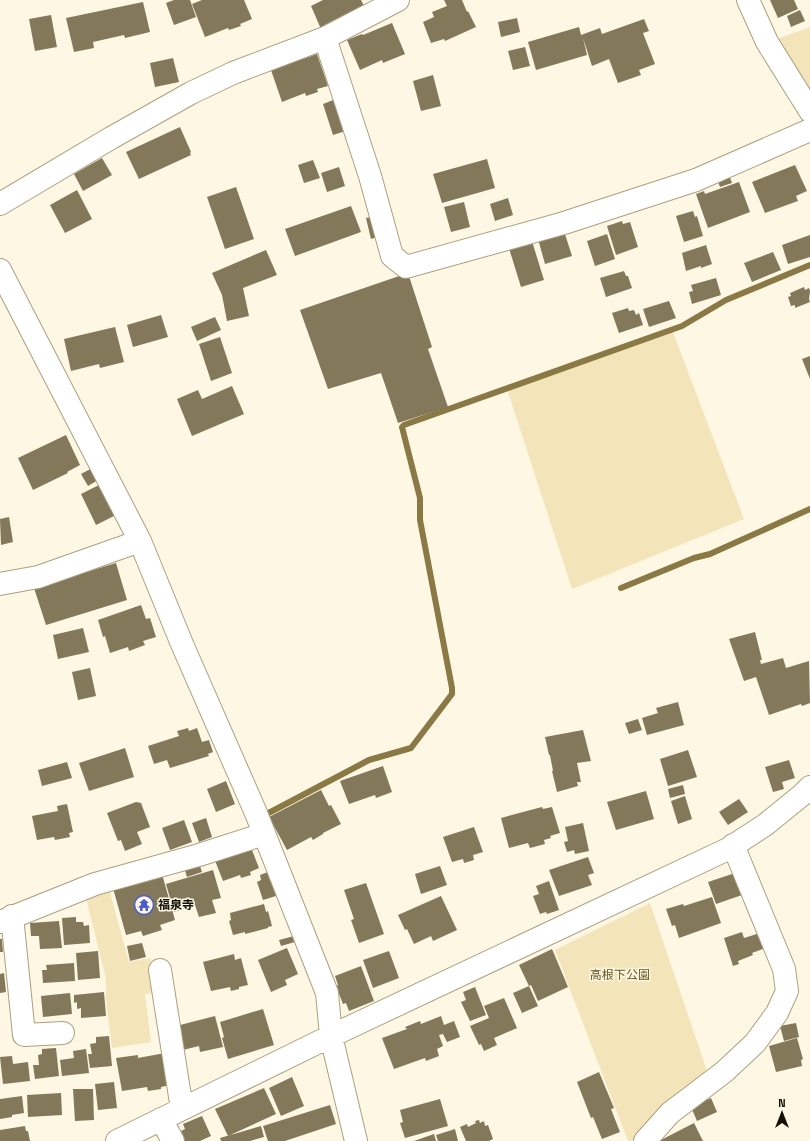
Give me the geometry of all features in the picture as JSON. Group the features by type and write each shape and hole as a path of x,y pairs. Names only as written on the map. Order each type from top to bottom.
{"street":[{"path":"0,204 111,138 191,93 233,73 325,38 398,0"},
{"path":"748,0 767,42 810,111"},
{"path":"325,38 370,176 392,256 406,267 564,223 661,192 696,180 810,130"},
{"path":"0,270 140,541 182,644 264,834 327,994 331,1036 356,1141"},
{"path":"0,584 38,577 140,541"},
{"path":"117,1141 331,1036 732,845 765,825 807,792"},
{"path":"63,1033 24,1035 6,919 95,884 199,856 264,834"},
{"path":"645,1141 670,1113 724,1072 755,1043 777,1013 787,991 784,969 732,845"},
{"path":"160,970 182,1109"},
{"path":"161,1119 173,1141"}],"green space":[{"path":"810,27 810,88 777,39"},
{"path":"672,330 744,519 572,589 507,389"},
{"path":"108,885 129,962 150,958 155,971 158,992 145,994 151,1042 112,1048 106,1000 106,979 85,894"},
{"name":"高根下公園","path":"650,903 708,1074 652,1118 632,1141 628,1141 555,950"}],"building":[{"path":"174,0 190,0 196,17 174,25 166,3"},
{"path":"202,0 244,0 252,19 240,24 241,26 229,30 228,28 205,37 192,4"},
{"path":"323,0 361,0 365,8 321,29 311,6"},
{"path":"444,0 462,0 476,27 445,41 444,39 431,43 423,22 434,17 432,12 447,6"},
{"path":"770,0 794,0 798,9 778,18"},
{"path":"143,2 150,32 125,38 124,35 93,42 94,48 74,52 66,18"},
{"path":"800,10 805,21 791,27 787,16"},
{"path":"51,15 57,47 35,51 29,19"},
{"path":"517,18 520,32 501,37 498,22"},
{"path":"644,19 649,31 643,33 655,64 639,70 641,75 618,83 609,59 592,66 583,38 587,55 536,70 528,42 579,27 581,35 600,28 602,34"},
{"path":"392,23 405,54 383,63 382,60 360,70 347,40"},
{"path":"525,47 530,66 513,70 508,51"},
{"path":"317,54 328,86 317,89 318,92 306,96 305,93 282,102 271,70"},
{"path":"173,58 179,82 155,87 150,63"},
{"path":"433,75 441,106 421,111 413,81"},
{"path":"341,97 352,129 333,135 323,104"},
{"path":"180,127 191,155 139,179 126,152"},
{"path":"102,158 112,175 83,191 74,174"},
{"path":"487,159 495,188 442,203 433,174"},
{"path":"313,160 320,178 304,183 298,165"},
{"path":"795,165 807,191 796,196 798,201 765,213 752,182"},
{"path":"339,167 345,186 327,192 321,173"},
{"path":"729,175 732,183 720,187 717,179"},
{"path":"739,182 750,212 708,228 696,194 704,191 705,194"},
{"path":"236,187 254,239 225,249 207,197"},
{"path":"77,190 92,219 65,233 50,205"},
{"path":"508,198 513,215 495,221 490,204"},
{"path":"464,202 470,227 451,232 444,207"},
{"path":"351,206 361,232 295,256 285,229"},
{"path":"693,211 695,217 697,216 703,236 684,242 676,216"},
{"path":"375,216 380,236 371,239 366,218"},
{"path":"622,221 623,224 630,222 638,247 616,255 607,226"},
{"path":"564,231 572,256 545,264 538,239"},
{"path":"607,234 615,259 595,266 587,241"},
{"path":"810,235 810,257 788,264 782,245"},
{"path":"531,238 544,280 521,287 508,245"},
{"path":"706,245 712,264 686,271 682,253"},
{"path":"266,250 277,275 243,288 249,316 227,321 222,295 212,273"},
{"path":"773,252 781,270 752,282 744,263"},
{"path":"624,271 626,276 628,276 632,288 606,297 600,278"},
{"path":"408,273 432,347 428,349 448,407 398,423 381,373 328,389 300,310"},
{"path":"716,278 721,295 692,304 689,292 693,291 691,285"},
{"path":"804,287 805,290 809,288 810,302 795,308 795,305 791,306 788,297 791,296 790,293"},
{"path":"669,301 676,318 649,327 643,309"},
{"path":"628,308 629,311 634,310 636,315 639,313 643,325 619,333 612,313"},
{"path":"161,315 168,337 133,347 127,325"},
{"path":"215,317 221,330 197,341 191,327"},
{"path":"115,327 124,362 100,368 99,364 71,371 64,339"},
{"path":"220,337 232,373 211,381 199,344"},
{"path":"810,356 810,379 802,359"},
{"path":"232,386 244,414 192,436 177,399 198,390 202,399"},
{"path":"66,435 80,465 67,472 68,473 33,490 18,458"},
{"path":"92,468 98,480 88,486 81,474"},
{"path":"101,484 116,515 96,525 81,494"},
{"path":"9,517 13,542 1,545 0,519"},
{"path":"116,563 127,600 46,625 34,588"},
{"path":"141,605 146,619 150,618 156,637 143,641 145,645 129,651 128,647 110,653 98,620"},
{"path":"83,628 89,652 58,659 53,635"},
{"path":"755,632 762,660 760,660 761,664 783,658 786,668 809,661 810,703 802,706 801,704 769,715 756,677 744,681 729,639"},
{"path":"90,668 96,696 78,700 72,672"},
{"path":"678,702 684,725 647,735 642,718 658,713 656,708"},
{"path":"638,719 642,730 629,734 625,723"},
{"path":"188,728 189,731 197,728 202,742 209,740 213,752 208,754 209,756 170,768 167,760 154,764 148,746 179,736 177,731"},
{"path":"583,730 591,761 577,763 581,782 577,782 578,786 557,792 545,737"},
{"path":"125,748 134,777 89,791 79,763"},
{"path":"688,750 697,777 668,786 660,759"},
{"path":"789,760 795,778 782,782 784,789 773,792 765,767"},
{"path":"67,762 72,778 42,786 38,770"},
{"path":"383,766 392,792 376,798 375,795 349,804 340,781"},
{"path":"226,781 235,804 216,812 207,789"},
{"path":"683,785 685,794 670,798 668,789"},
{"path":"321,790 329,806 331,805 341,824 313,840 311,837 287,850 269,817"},
{"path":"646,791 654,819 616,830 607,802"},
{"path":"685,796 692,819 678,824 671,801"},
{"path":"739,799 748,812 728,825 719,812"},
{"path":"136,802 141,803 150,827 137,832 142,844 125,851 121,840 118,841 107,813"},
{"path":"67,804 73,832 69,833 70,837 55,840 54,837 37,840 32,816 58,811 57,806"},
{"path":"542,807 543,809 552,807 560,833 550,836 551,838 544,840 545,844 530,848 528,843 509,848 501,818"},
{"path":"206,818 212,837 199,842 192,823"},
{"path":"184,820 192,842 170,850 162,828"},
{"path":"583,823 589,851 575,854 574,850 567,852 564,842 568,841 565,827"},
{"path":"474,827 483,852 473,855 474,860 464,863 463,859 452,862 443,837"},
{"path":"250,845 259,868 250,872 251,875 241,878 240,875 223,881 214,858"},
{"path":"588,857 594,873 588,875 592,885 559,896 549,870"},
{"path":"199,863 202,872 187,877 184,867"},
{"path":"440,866 447,885 421,894 415,874"},
{"path":"213,870 221,898 212,900 216,913 199,917 195,905 174,912 166,884"},
{"path":"268,872 276,896 263,900 257,882 261,880 260,875"},
{"path":"735,873 742,895 716,904 708,882"},
{"path":"162,874 175,920 160,925 162,930 143,936 141,931 126,935 113,888"},
{"path":"549,881 559,910 547,914 546,912 540,914 533,896 539,894 536,886"},
{"path":"366,883 384,934 359,943 351,920 354,919 344,890"},
{"path":"441,896 457,930 433,941 431,936 414,944 398,915"},
{"path":"712,897 721,923 679,938 675,925 672,926 666,909 683,904 684,906"},
{"path":"264,904 266,912 268,911 272,926 245,934 245,932 233,935 229,921 231,920 230,913"},
{"path":"76,917 76,922 83,922 84,926 89,925 90,943 64,945 62,918"},
{"path":"59,921 62,948 40,949 39,936 31,936 30,923"},
{"path":"742,932 744,938 760,933 765,948 752,953 753,955 738,961 739,964 733,966 724,938"},
{"path":"294,936 295,942 281,946 279,940"},
{"path":"0,939 2,939 3,952 0,952"},
{"path":"142,943 146,957 130,961 127,946"},
{"path":"287,948 298,974 285,980 287,985 271,992 258,960"},
{"path":"552,949 568,987 538,1001 531,985 529,986 519,965"},
{"path":"98,951 100,978 78,980 76,953"},
{"path":"389,951 399,978 373,988 363,960"},
{"path":"234,954 235,960 241,958 248,985 231,991 230,987 211,991 203,962"},
{"path":"74,963 75,981 43,983 42,970 47,970 46,965"},
{"path":"361,966 374,1001 349,1011 346,1003 343,1004 336,986 338,985 335,976"},
{"path":"4,973 6,992 0,993 0,974"},
{"path":"529,986 538,1006 522,1013 513,993"},
{"path":"475,987 486,1015 470,1021 461,1002 466,1000 463,992"},
{"path":"104,992 106,1016 81,1018 81,1008 77,1009 77,1002 74,1003 74,995"},
{"path":"70,993 72,1014 43,1017 41,996"},
{"path":"504,998 517,1028 494,1038 497,1045 484,1051 481,1044 479,1045 470,1026 489,1018 484,1006"},
{"path":"263,1009 274,1045 228,1059 222,1038 224,1037 220,1022"},
{"path":"215,1016 223,1047 200,1052 199,1046 183,1050 180,1036 182,1034 180,1025"},
{"path":"441,1016 444,1025 454,1021 460,1037 447,1042 443,1034 439,1035 443,1046 437,1049 439,1056 426,1061 425,1058 394,1069 382,1038 407,1029 405,1027 420,1021 421,1024"},
{"path":"796,1023 799,1037 784,1041 780,1026"},
{"path":"109,1036 112,1066 90,1068 88,1054 92,1054 90,1044 96,1043 96,1037"},
{"path":"797,1038 803,1059 801,1060 802,1066 776,1072 769,1046"},
{"path":"56,1048 59,1076 35,1079 33,1065 39,1065 38,1055 42,1054 42,1049"},
{"path":"86,1049 89,1073 62,1076 60,1060 74,1058 73,1051"},
{"path":"165,1053 170,1085 161,1087 161,1089 148,1091 147,1087 122,1091 116,1058 138,1055 138,1058"},
{"path":"12,1056 13,1064 28,1062 30,1081 3,1084 0,1057"},
{"path":"599,1072 614,1108 611,1109 620,1132 602,1139 593,1117 591,1118 577,1082"},
{"path":"292,1077 304,1106 281,1116 269,1088"},
{"path":"114,1082 117,1108 98,1110 95,1084"},
{"path":"264,1088 276,1114 228,1136 215,1109"},
{"path":"73,1089 93,1089 94,1120 75,1121"},
{"path":"61,1093 62,1115 28,1117 27,1095"},
{"path":"22,1096 24,1113 0,1119 0,1099"},
{"path":"711,1098 717,1112 697,1121 691,1107"},
{"path":"440,1099 448,1126 405,1138 400,1123 403,1122 400,1110"},
{"path":"330,1105 336,1124 285,1141 268,1141 263,1126"},
{"path":"202,1116 211,1136 200,1141 184,1141 179,1132 185,1129 183,1124"},
{"path":"479,1120 480,1123 484,1121 485,1126 488,1125 493,1139 489,1141 466,1141 460,1127 467,1124 468,1127 476,1123 475,1121"},
{"path":"694,1123 703,1141 659,1141"},
{"path":"25,1126 26,1131 28,1131 30,1141 0,1141 0,1130"},
{"path":"261,1126 264,1137 250,1141 221,1141 220,1138"},
{"path":"455,1129 458,1141 438,1141 436,1135"},
{"path":"434,1134 436,1141 414,1141"}],"waterway":[{"path":"261,817 369,760 411,748 452,694 420,520 420,498 402,427 404,425 682,326 726,300 810,265"},
{"path":"621,588 694,558 710,554 810,509"}],"place":[{"name":"福泉寺","path":"144,905"}]}
